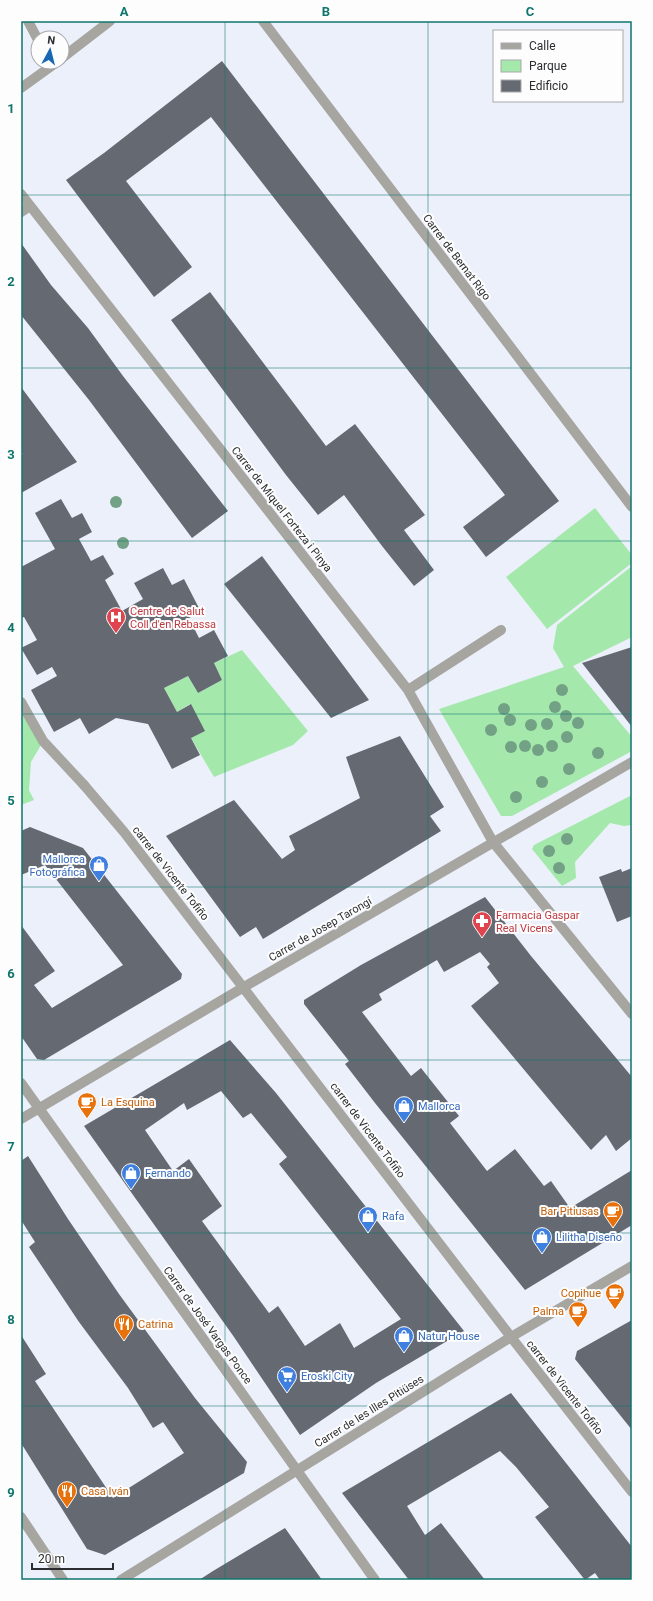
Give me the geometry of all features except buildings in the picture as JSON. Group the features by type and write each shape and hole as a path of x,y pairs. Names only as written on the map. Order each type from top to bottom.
{"street":[{"path":"28,21 33,30"},
{"path":"70,52 110,21"},
{"name":"Carrer de Bernat Rigo","path":"263,21 632,507"},
{"path":"21,88 43,70"},
{"name":"Carrer de Miquel Forteza i Pinya","path":"21,194 408,690 494,842 632,1014"},
{"path":"21,212 30,206"},
{"path":"408,690 501,630"},
{"name":"carrer de Vicente Tofiño","path":"21,702 43,741 84,785 124,832 511,1337 632,1492"},
{"name":"Carrer de Josep Tarongí","path":"21,1119 244,987 632,762"},
{"name":"Carrer de José Vargas Ponce","path":"21,1084 375,1580"},
{"name":"Carrer de les Illes Pitiüses","path":"121,1580 511,1337 632,1266"},
{"path":"21,1517 63,1580"}],"green space":[{"path":"595,508 632,555 632,563 547,629 506,577"},
{"path":"632,566 632,637 573,666 632,737 632,751 512,816 501,816 439,709 564,667 553,648 557,625"},
{"path":"242,650 308,731 293,745 214,777 191,738 190,704 177,712 164,688 188,676 198,693 222,680 214,663"},
{"path":"21,711 41,745 31,762 29,790 34,800 21,805"},
{"path":"632,795 632,825 624,826 610,823 575,862 576,878 562,886 532,849 534,845"}],"place":[{"name":"Centre de Salut Coll d'en Rebassa","path":"116,634"},
{"name":"Mallorca Fotográfica","path":"99,882"},
{"name":"Farmacia Gaspar Real Vicens","path":"482,938"},
{"name":"La Esquina","path":"87,1119"},
{"name":"Mallorca","path":"404,1123"},
{"name":"Fernando","path":"131,1190"},
{"name":"Bar Pitiusas","path":"613,1228"},
{"name":"Rafa","path":"368,1233"},
{"name":"Lilitha Diseño","path":"542,1254"},
{"name":"Copihue","path":"615,1310"},
{"name":"Palma","path":"578,1328"},
{"name":"Catrina","path":"124,1341"},
{"name":"Natur House","path":"404,1353"},
{"name":"Eroski City","path":"287,1393"},
{"name":"Casa Iván","path":"67,1508"}]}
